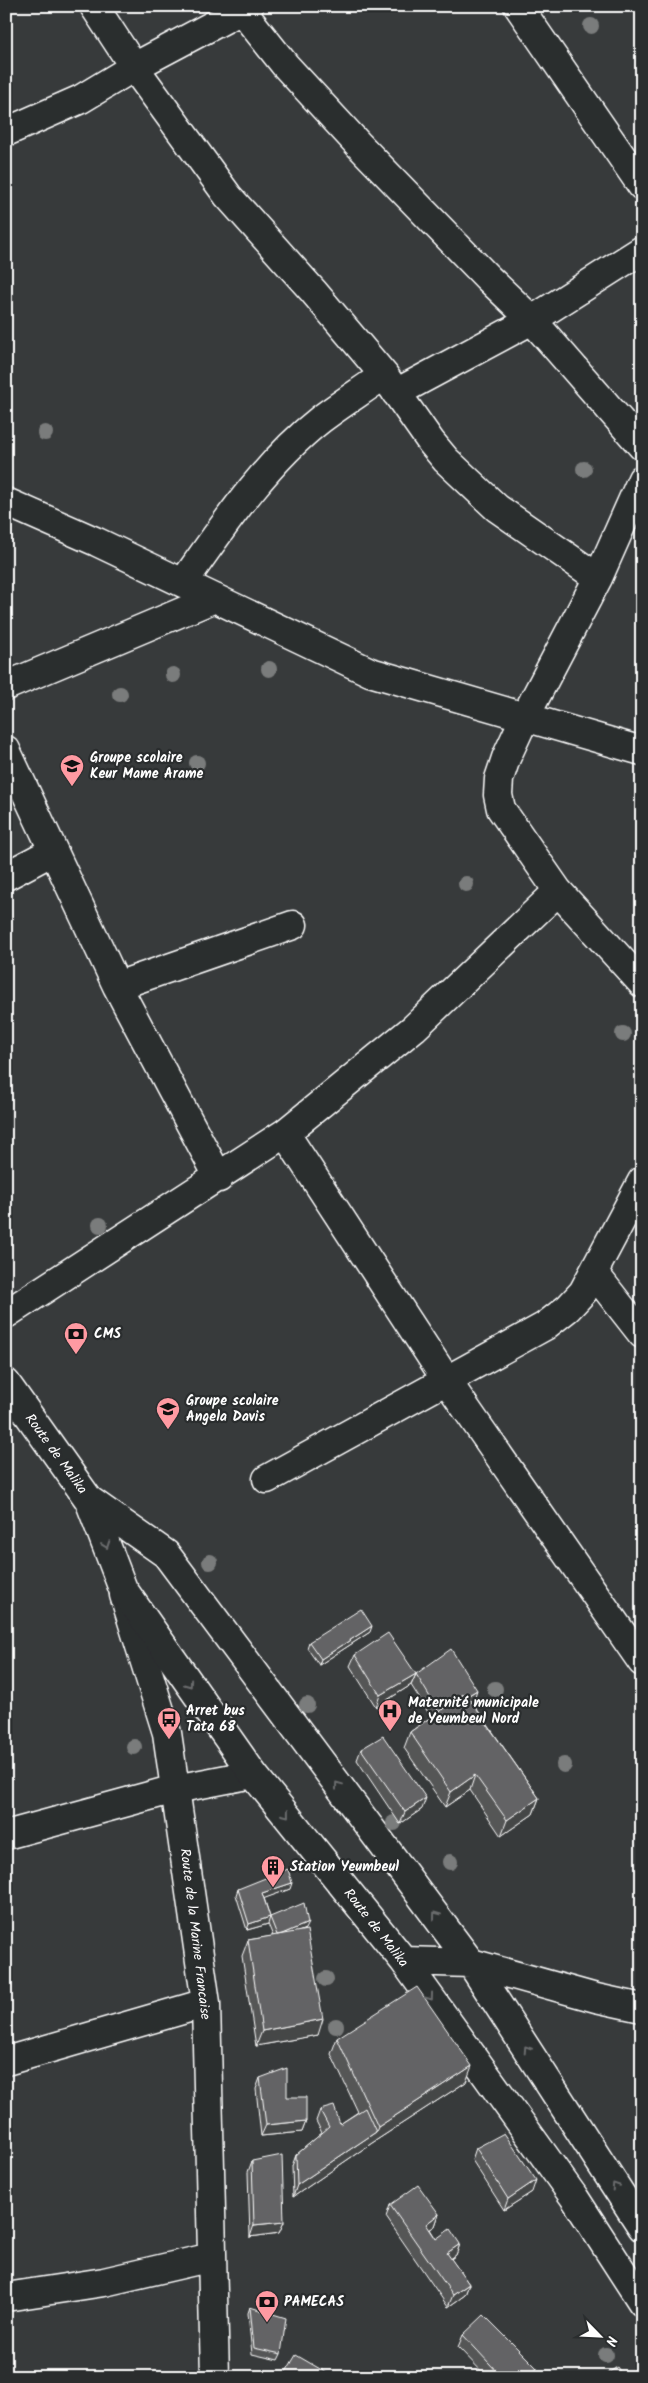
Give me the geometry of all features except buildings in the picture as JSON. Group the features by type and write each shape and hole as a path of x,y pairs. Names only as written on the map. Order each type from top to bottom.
{"street":[{"path":"94,6 134,67 228,196 313,290 390,384 431,442 468,482 498,508 598,578"},
{"path":"518,6 642,186"},
{"path":"6,132 81,98 243,8 285,65 486,277 532,320 642,446"},
{"path":"183,583 239,507 281,457 320,420 390,384 532,320 642,250"},
{"path":"642,479 598,578 525,717 499,779 498,795 501,809 527,850 558,891 642,983"},
{"path":"6,502 183,583 370,672 642,751"},
{"path":"6,686 215,598"},
{"path":"6,750 116,986 219,1178"},
{"path":"6,876 53,851"},
{"path":"6,1314 219,1178 285,1133 414,1028 558,891"},
{"path":"116,986 293,925"},
{"path":"285,1133 446,1381 633,1630 642,1662"},
{"path":"267,1479 545,1326 578,1298 595,1274 642,1181"},
{"path":"595,1274 642,1334"},
{"name":"Route de Malika","path":"7,1384 89,1500 122,1589 253,1774 404,1961 574,2197 642,2302"},
{"name":"Route de Malika","path":"89,1500 166,1554 472,1963 642,2227"},
{"name":"Route de la Marine Francaise","path":"122,1589 167,1733 206,2003 215,2377"},
{"path":"6,1835 174,1789 253,1774"},
{"path":"404,1961 472,1963 596,1998 642,2008"},
{"path":"6,2061 206,2003"},
{"path":"6,2298 104,2282 212,2257"}],"place":[{"name":"Groupe scolaire Keur Mame Arame","path":"72,787"},
{"name":"CMS","path":"76,1355"},
{"name":"Groupe scolaire Angela Davis","path":"168,1430"},
{"name":"Maternité municipale de Yeumbeul Nord","path":"390,1732"},
{"name":"Arret bus Tata 68","path":"169,1740"},
{"name":"Station Yeumbeul","path":"273,1888"},
{"name":"PAMECAS","path":"267,2323"}]}
